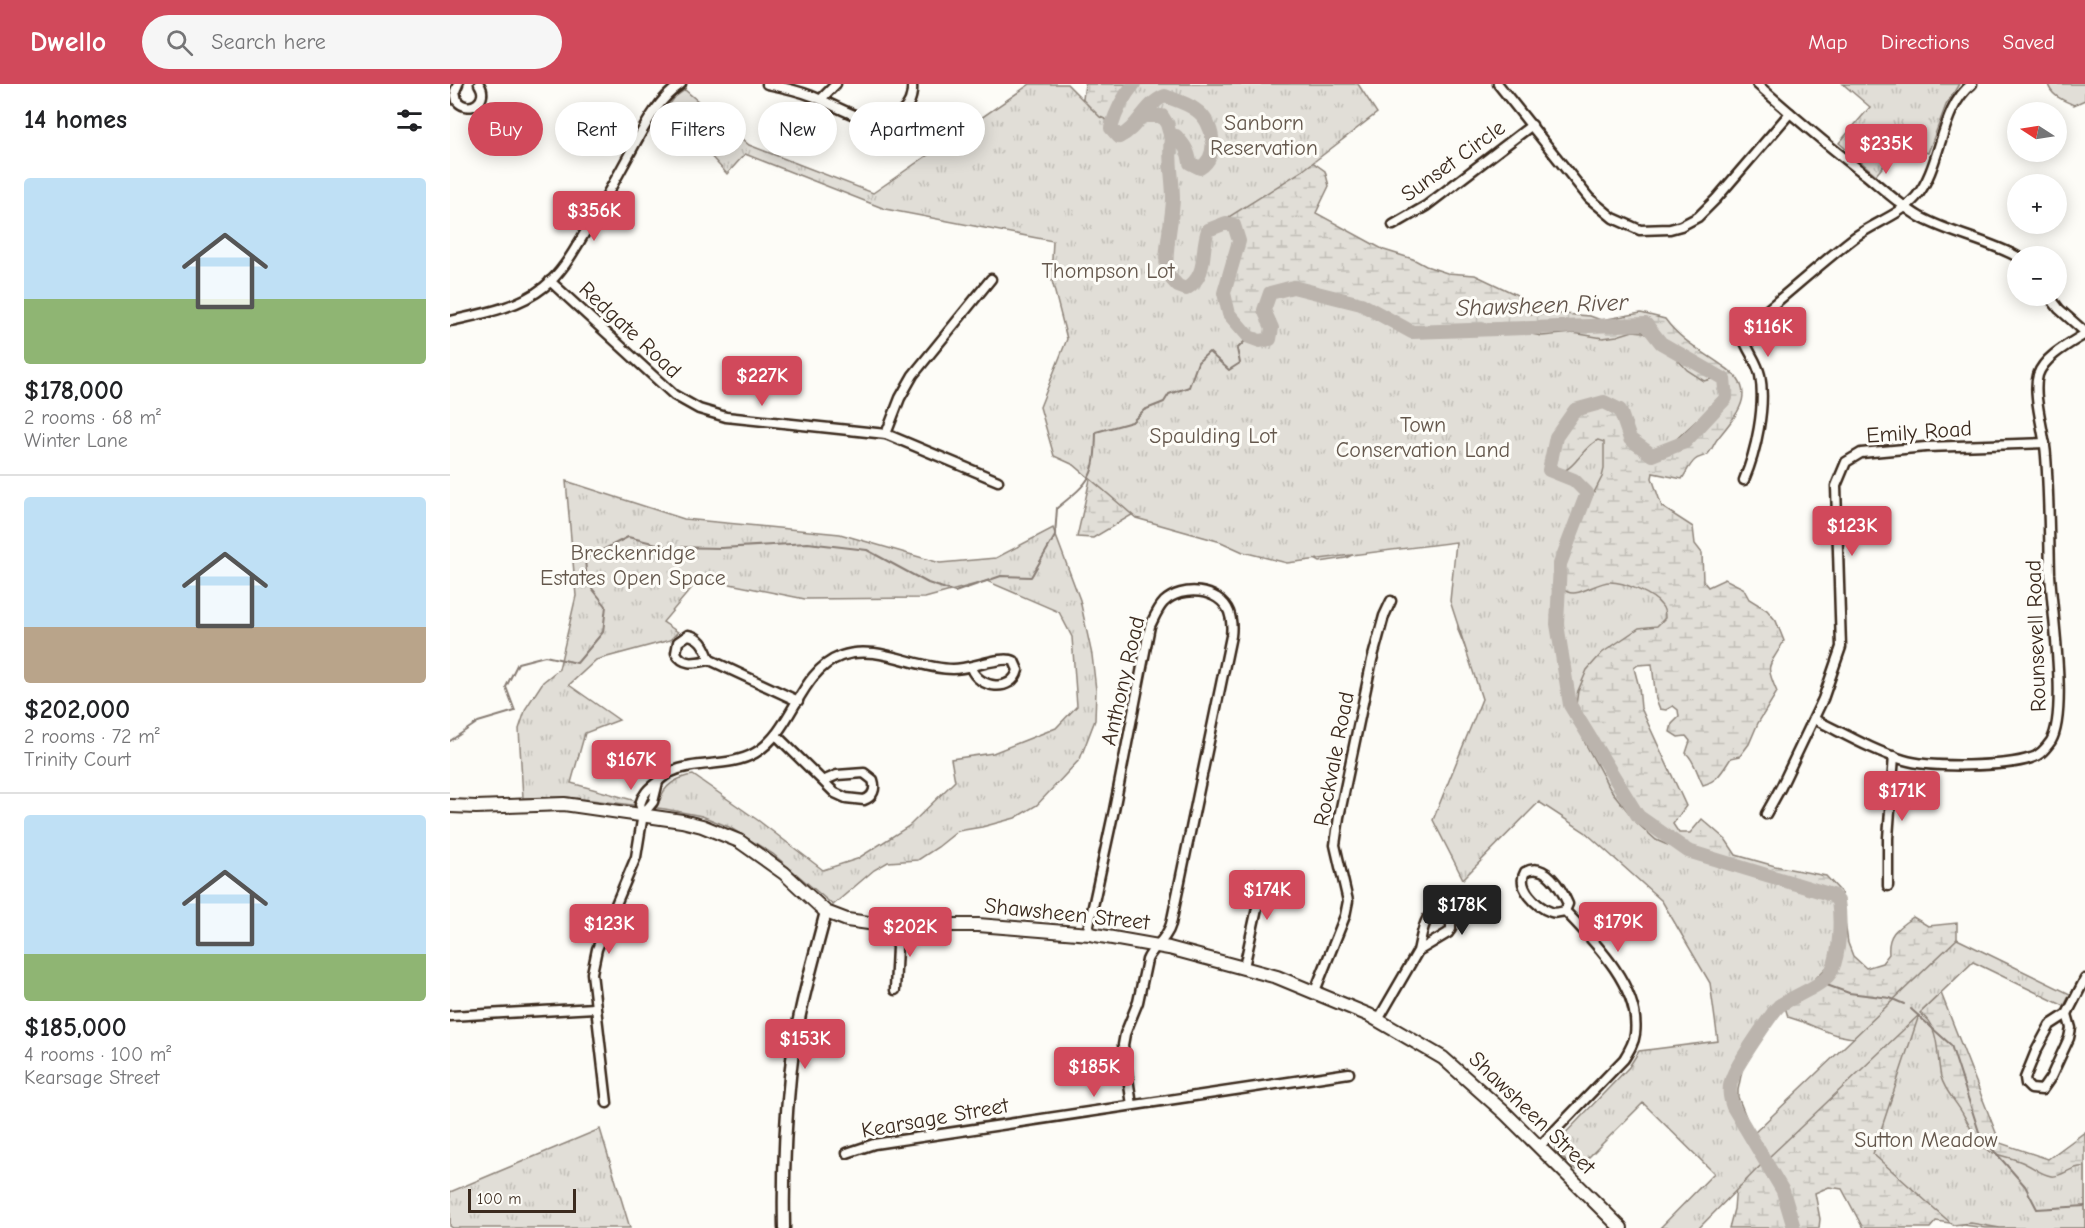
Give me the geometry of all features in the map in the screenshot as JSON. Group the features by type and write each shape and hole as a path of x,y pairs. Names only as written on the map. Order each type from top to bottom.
{"main road":[{"name":"Shawsheen Street","path":"450,806 564,804 643,814 702,826 739,841 784,873 826,912 847,920 883,925 978,925 1087,934 1159,946 1277,976 1378,1020 1443,1058 1539,1147 1621,1228"}],"street":[{"path":"458,84 455,92 457,101 464,107 478,104 482,97 482,88 479,84"},
{"path":"450,321 510,306 542,289 550,281 573,253 648,120 659,104 681,84"},
{"path":"767,84 821,99 867,120 883,122 898,116 906,108 911,99 912,84"},
{"path":"821,99 836,84"},
{"path":"1498,84 1583,191 1602,211 1634,229 1660,231 1682,226 1702,213 1790,113"},
{"path":"1757,84 1904,206 1950,231 2007,252"},
{"path":"1744,480 1753,455 1761,407 1760,374 1743,337 1746,327 1856,236 1915,197 1925,181 1955,104 1972,84"},
{"name":"Sunset Circle","path":"1393,225 1426,206 1532,125"},
{"path":"886,434 900,398 913,375 991,279"},
{"name":"Redgate Road","path":"550,281 684,403 726,417 886,434 998,481"},
{"path":"2056,306 2085,333"},
{"name":"Rounsevell Road","path":"1814,718 1894,756 1922,764 1981,764 2014,761 2035,756 2044,750 2057,725 2058,708 2050,574 2049,497 2045,443 2037,397 2039,373 2042,366 2085,333"},
{"name":"Emily Road","path":"1766,814 1814,718 1832,677 1841,647 1836,486 1846,462 1861,453 1926,447 2045,443"},
{"name":"Anthony Road","path":"1087,934 1150,626 1164,602 1183,591 1193,590 1215,597 1222,601 1229,612 1231,636 1171,924 1168,933 1147,960 1138,1002 1125,1034 1123,1045 1132,1106"},
{"name":"Rockvale Road","path":"1315,991 1345,916 1348,901 1335,845 1339,817 1372,660 1384,616 1391,601"},
{"path":"607,1103 595,1008 593,961 634,863 643,814 640,806 649,788 674,771 742,759 760,749 776,735 818,670 830,661 850,653 872,653 938,668 971,668 1008,658 1016,663 1018,672 1012,680 990,686 976,678 971,668"},
{"path":"710,660 798,701"},
{"path":"776,735 823,781 841,796 858,801 869,798 874,788 871,778 864,773 837,775 823,781"},
{"path":"1888,886 1894,756"},
{"path":"1539,1147 1624,1059 1635,1034 1635,1011 1618,974 1588,934 1565,911 1551,912 1525,890 1522,882 1525,872 1536,869 1543,871 1553,880 1564,893 1568,904 1565,911"},
{"path":"1244,967 1261,890 1257,875"},
{"path":"1378,1020 1418,951 1427,918 1437,910 1446,913 1452,925 1448,933 1418,951"},
{"path":"784,1228 783,1183 790,1076 796,1036 826,912"},
{"path":"895,990 898,925"},
{"path":"2067,1014 2071,1032 2051,1077 2044,1089 2038,1091 2031,1089 2026,1084 2025,1078 2031,1060 2050,1025 2067,1014 2085,979"},
{"path":"450,1016 595,1008"},
{"name":"Kearsage Street","path":"847,1153 874,1144 1349,1073"}],"green space":[{"path":"1030,84 1067,84 1100,117 1112,122 1121,102 1134,84 1358,84 1377,113 1302,171 1208,230 1206,236 1217,227 1231,227 1234,254 1228,292 1229,305 1233,317 1243,329 1264,338 1272,329 1272,321 1265,308 1267,299 1271,294 1280,290 1294,289 1338,294 1382,319 1427,331 1450,333 1495,328 1522,329 1542,336 1573,333 1603,338 1633,331 1643,332 1669,350 1687,370 1704,381 1715,378 1725,379 1731,389 1729,397 1723,404 1698,419 1670,445 1655,450 1640,446 1619,416 1608,408 1596,405 1582,408 1566,418 1551,446 1547,459 1548,468 1563,471 1569,468 1591,444 1598,440 1604,442 1602,477 1564,551 1561,565 1562,588 1573,593 1604,583 1623,584 1652,597 1665,613 1665,618 1657,626 1639,628 1602,653 1587,670 1578,691 1575,712 1585,743 1610,789 1637,823 1656,840 1793,887 1837,894 1842,902 1844,917 1842,937 1827,967 1809,985 1773,1011 1745,1056 1738,1097 1753,1134 1957,939 2070,994 2064,1006 1973,962 1920,1013 1927,1019 1935,1034 1943,1082 1976,1138 1987,1150 2051,1176 2085,1167 2085,1228 2000,1228 1971,1223 1953,1225 1873,1154 1919,1015 1767,1159 1699,1228 1660,1228 1714,1173 1643,1103 1576,1170 1555,1151 1555,1144 1629,1067 1639,1051 1718,1041 1710,983 1662,901 1585,832 1539,802 1463,879 1433,820 1482,699 1450,601 1456,542 1287,563 1243,552 1221,542 1136,518 1074,465 1054,456 1040,407 1067,339 1051,277 1053,241 885,209 746,154 746,142 758,148 758,156 777,156 873,193 926,156 985,156 985,115"},
{"path":"1085,84 1289,84 1297,151 1325,171 1329,186 1316,213 1384,250 1447,273 1475,275 1515,294 1528,303 1531,314 1590,316 1601,320 1641,313 1665,319 1684,339 1734,375 1741,384 1742,402 1709,452 1693,462 1682,479 1653,473 1652,478 1662,507 1693,527 1695,544 1702,553 1703,581 1708,587 1725,579 1743,588 1749,599 1767,610 1776,621 1784,641 1770,665 1770,675 1777,692 1740,756 1731,758 1716,778 1703,785 1694,764 1686,753 1690,741 1686,736 1678,737 1670,732 1672,724 1679,717 1678,710 1673,706 1666,710 1660,709 1656,699 1652,664 1638,665 1634,668 1641,708 1686,806 1673,824 1679,833 1690,833 1702,819 1726,840 1736,855 1775,866 1826,876 1841,892 1848,943 1853,956 1866,968 1882,963 1889,954 1891,936 1913,917 1928,926 1957,923 1957,944 1864,1038 1833,1034 1788,1017 1780,990 1467,652 1458,630 1458,622 1481,581 1453,518 1400,532 1346,558 1320,562 1266,532 1145,507 1093,538 1077,537 1091,475 1080,121"},
{"path":"1843,84 1959,84 1946,105 1928,153 1901,145 1876,175 1839,143 1870,107"},
{"path":"2048,84 2085,84 2085,100 2074,105 2055,95"},
{"path":"685,90 699,102 671,102"},
{"path":"711,156 743,156 727,174"},
{"name":"Breckenridge Estates Open Space","path":"566,481 684,519 840,534 940,563 996,558 1053,528 1080,600 1092,655 1096,690 1095,720 1080,759 1037,805 1015,818 958,831 918,860 888,862 874,870 833,905 773,854 729,827 702,816 567,797 523,798 519,729 526,708 543,682 559,669 576,596","holes":["700,578 805,599 925,598 987,581 1059,612 1072,637 1077,706 1056,728 993,753 951,759 955,781 909,826 857,859 823,870 759,821 693,775 672,783 660,800 636,801 571,783 585,733 619,720 569,685 596,660 670,640 678,632 663,622"]},
{"name":"Sutton Meadow","path":"1941,993 2000,1143 2048,1159 2085,1132 2085,1228 1985,1228 1936,1221 1930,1228 1863,1228 1842,1189 1829,1187 1815,1193 1820,1219 1819,1228 1729,1228 1734,1209 1736,1186"},
{"path":"600,1129 630,1228 453,1228 450,1226 450,1192"}],"waterway":[{"name":"Shawsheen River","path":"1134,84 1120,105 1111,128 1119,137 1132,128 1152,105 1165,96 1192,108 1207,122 1212,148 1206,163 1200,168 1190,163 1186,148 1176,136 1171,138 1173,199 1167,274 1178,286 1186,289 1198,277 1201,270 1208,230 1226,223 1234,225 1239,241 1224,293 1229,314 1249,337 1260,341 1270,339 1272,328 1264,310 1270,293 1293,287 1361,304 1412,332 1646,324 1661,343 1724,379 1726,398 1685,442 1652,455 1630,439 1620,410 1604,402 1575,410 1556,437 1549,470 1574,480 1587,493 1560,564 1557,624 1570,705 1638,816 1688,851 1832,895 1838,901 1839,936 1837,955 1832,970 1816,986 1779,1006 1740,1062 1731,1080 1730,1095 1733,1107 1783,1191 1794,1228"},
{"name":"Shawsheen River","path":"1142,116 1162,116 1171,138"},
{"path":"450,741 478,722 515,711 506,687 518,663 545,656 577,663 603,632 606,606 587,582 585,559 628,537 669,547 721,548 808,543 867,550 928,583 955,592 1001,576 1031,577 1055,536 1057,508 1078,491 1089,476 1094,459 1096,432 1132,422 1144,410 1164,402 1169,394 1189,387 1198,362 1209,352 1229,370 1240,363 1237,349 1249,337"},
{"path":"1821,983 1849,993 1890,998 1904,1004"},
{"path":"1911,1009 1951,1045 1980,1135 2025,1186 2037,1209 2085,1206"}],"park label":[{"name":"Sanborn Reservation","path":"1264,136"},
{"name":"Thompson Lot","path":"1108,271"},
{"name":"Spaulding Lot","path":"1213,436"},
{"name":"Town Conservation Land","path":"1423,438"}]}
